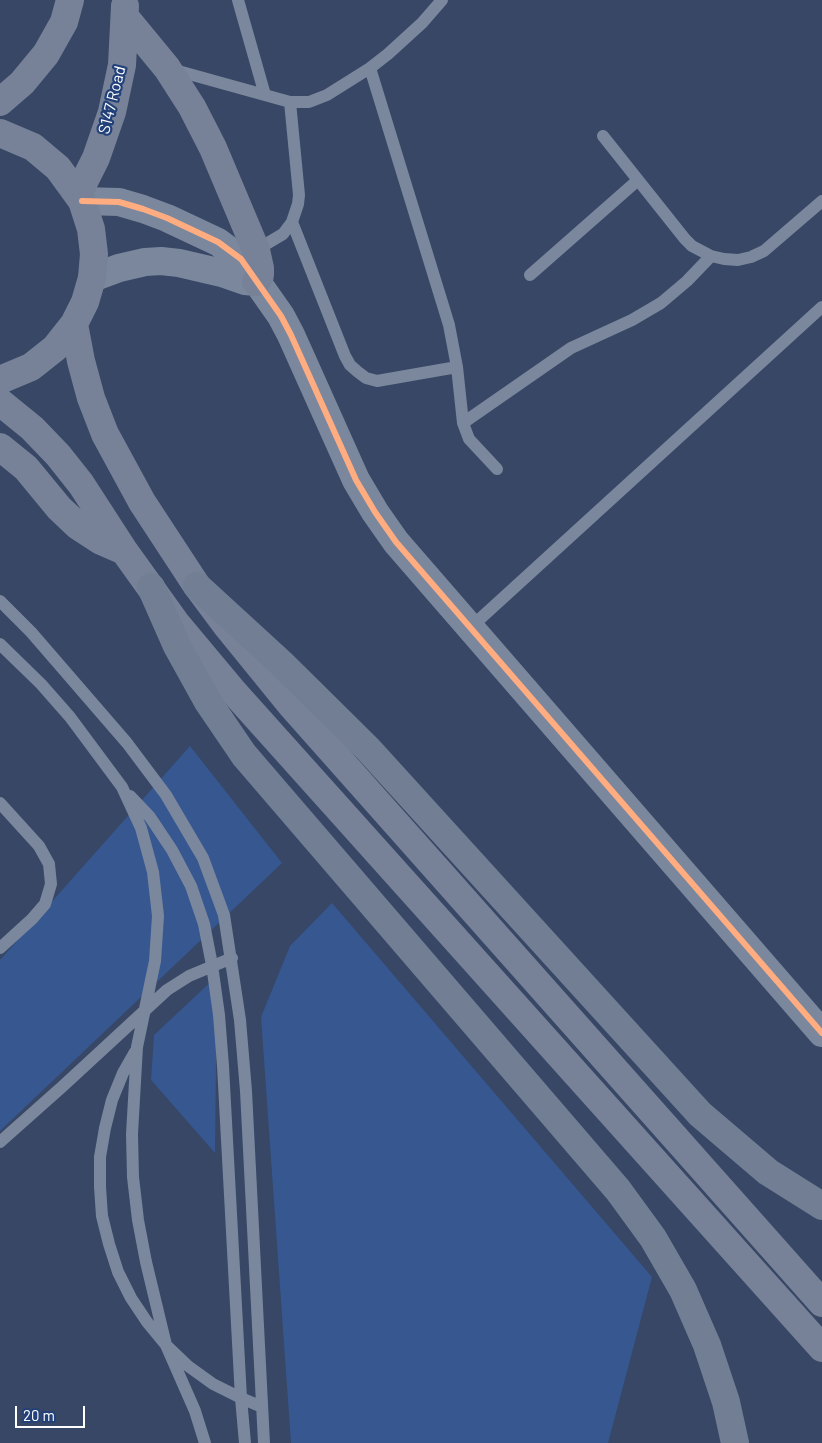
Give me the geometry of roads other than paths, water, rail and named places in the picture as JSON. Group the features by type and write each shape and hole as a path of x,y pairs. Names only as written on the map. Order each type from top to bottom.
{"highway":[{"path":"197,586 281,663 368,749 700,1114 768,1172 822,1206"},
{"path":"151,587 176,646 208,702 244,755 618,1190 653,1238 683,1290 707,1345 726,1402 736,1443"}],"main road":[{"path":"0,102 22,82 46,54 64,22 70,0"},
{"path":"125,8 192,107 213,148 256,250 260,268 260,276 256,282"},
{"name":"S147 Road","path":"80,198 112,112 122,65 125,8"},
{"path":"0,133 33,147 58,168 80,198 91,229 94,254 92,278 85,302 74,324 55,348 31,367 0,380"},
{"path":"74,324 81,362 91,398 105,434 142,502 197,586 237,639 291,705 822,1302"},
{"path":"0,402 32,428 82,484 125,552 176,623 232,690 822,1348"},
{"path":"0,447 26,468 59,508 78,526 101,541 125,552"}],"street":[{"path":"80,198 118,202 167,218 224,247 241,259 281,316 356,480 396,542 822,1033"},
{"path":"92,278 119,268 145,262 161,261 179,263 222,273 245,281 256,282"}],"lane":[{"path":"238,0 265,95"},
{"path":"167,68 290,102 299,103 318,99 370,68 406,39 442,0"},
{"path":"370,68 449,325 463,424 469,439 497,469"},
{"path":"256,250 282,234 292,222 296,213 299,195 290,102"},
{"path":"602,136 685,239 692,246 711,256 724,260 738,260 764,251 822,201"},
{"path":"530,274 638,180"},
{"path":"292,222 350,365 366,378 377,381 456,367"},
{"path":"463,424 571,348 632,320 661,303 688,281 711,256"},
{"path":"470,628 822,306"},
{"path":"0,601 31,632 127,743 166,795 203,858 224,915 240,1020 246,1091 264,1443"},
{"path":"0,644 41,684 70,717 122,787 150,817 172,850 191,886 204,924 219,1015 240,1398 245,1443"},
{"path":"122,787 141,828 154,881 158,916 156,961 137,1047 132,1117 133,1177 138,1220 166,1345 195,1411 204,1443"},
{"path":"0,803 39,846 49,864 51,884 45,904 32,919 0,948"},
{"path":"0,1142 63,1086 146,1007 167,990 212,965 232,958"},
{"path":"137,1047 123,1073 112,1100 100,1157 102,1216 108,1244 131,1298 147,1322 166,1345 188,1366 213,1384 262,1407"}]}
